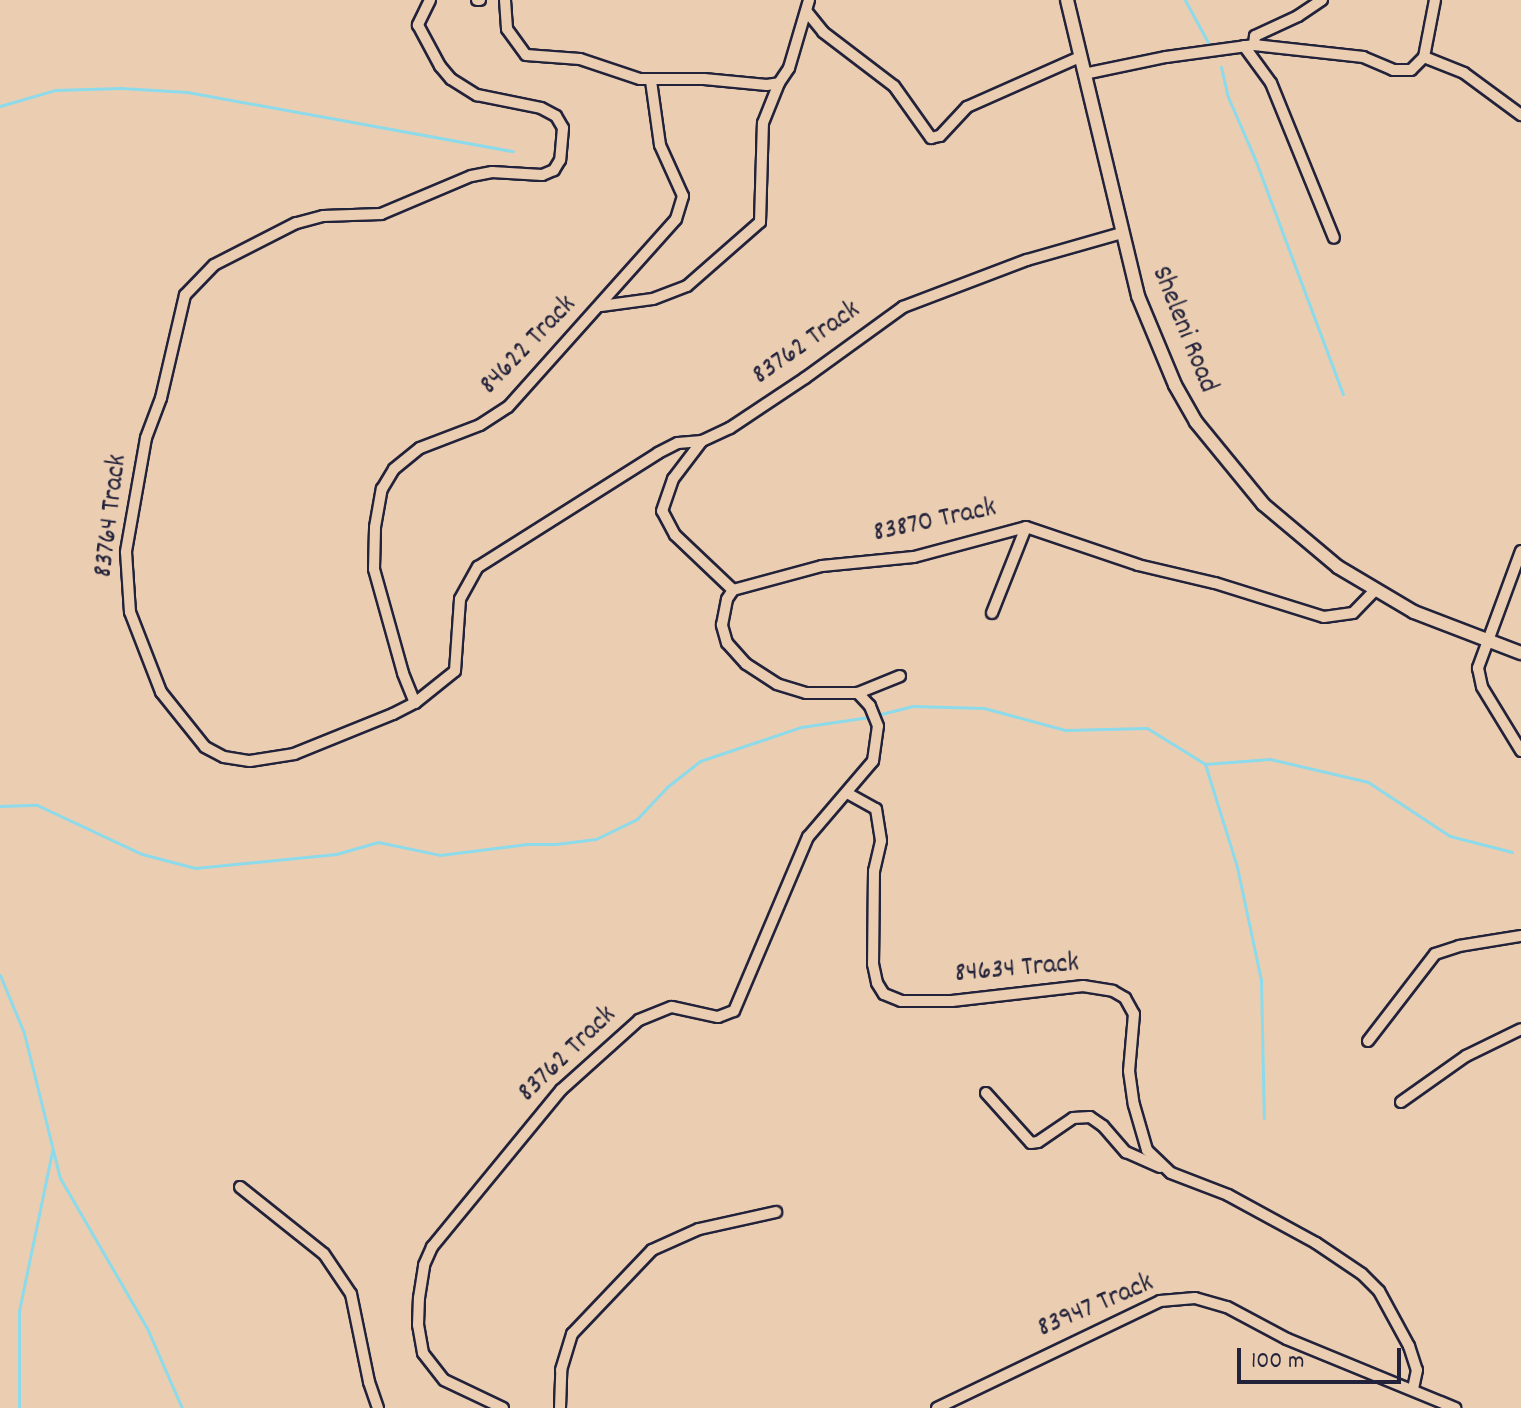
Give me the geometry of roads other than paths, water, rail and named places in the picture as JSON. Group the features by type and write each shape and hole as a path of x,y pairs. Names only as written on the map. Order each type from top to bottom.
{"street":[{"name":"83764 Track","path":"430,0 418,25 440,66 451,79 477,95 541,108 556,116 563,128 560,160 554,170 537,176 492,172 471,176 381,214 308,219 229,256 196,281 182,303 169,368 146,438 129,530 125,576 130,612 152,674 195,738 215,754 250,761 294,754 415,703 455,671 460,599 478,567 647,459 678,443 702,441"},
{"path":"505,0 507,29 526,55 580,59 651,81 779,83"},
{"name":"Sheleni Road","path":"1067,0 1138,296 1175,385 1196,422 1263,504 1338,567 1414,612 1521,653"},
{"path":"1084,74 1251,42 1322,0"},
{"path":"1251,42 1363,57 1401,71 1411,70 1424,57 1435,0"},
{"path":"808,6 823,32 894,86 931,138 940,136 967,107 1080,57"},
{"path":"601,306 653,299 687,286 760,222 763,123 779,83 789,68 808,6"},
{"path":"1251,42 1271,83 1334,238"},
{"path":"1424,57 1464,73 1521,115"},
{"name":"84622 Track","path":"415,703 400,664 374,569 375,527 382,489 394,469 420,448 480,425 508,407 667,230 683,203 681,188 660,145 651,81"},
{"name":"83762 Track","path":"733,590 675,535 662,511 673,479 702,441 730,428 805,378 903,307 1041,256 1122,233"},
{"path":"992,613 1026,527"},
{"name":"83870 Track","path":"733,590 822,566 914,557 1026,527 1138,565 1215,583 1324,617 1353,613 1375,590"},
{"path":"1521,551 1478,668 1482,687 1521,751"},
{"path":"733,590 723,614 727,643 746,664 777,684 806,693 858,693 900,676"},
{"name":"83762 Track","path":"503,1408 444,1380 423,1353 418,1325 421,1281 439,1235 561,1090 639,1020 672,1007 718,1017 734,1011 808,837 868,771 876,740 874,715 858,693"},
{"name":"84634 Track","path":"847,793 876,809 881,841 874,871 873,964 877,983 884,994 901,1001 952,1001 1083,986 1119,994 1130,1002 1134,1014 1129,1071 1138,1126 1147,1150 1162,1167"},
{"path":"1368,1041 1435,954 1459,946 1521,936"},
{"path":"1401,1102 1466,1056 1521,1029"},
{"path":"986,1093 1031,1143 1038,1142 1073,1118 1090,1117 1103,1126 1126,1152 1228,1195 1316,1243 1362,1274 1379,1291 1409,1346 1417,1370 1413,1389"},
{"path":"240,1187 324,1254 351,1294 369,1382 378,1408"},
{"path":"560,1408 561,1370 572,1334 652,1250 699,1229 776,1212"},
{"name":"83947 Track","path":"937,1408 1160,1301 1181,1298 1209,1300 1227,1307 1287,1339 1455,1408"}],"waterway":[{"path":"1185,0 1210,46"},
{"path":"1221,67 1228,97 1255,159 1343,394"},
{"path":"0,106 55,90 121,88 187,92 513,151"},
{"path":"877,715 912,706 984,708 1065,730 1147,728 1205,764 1237,867 1261,980 1264,1118"},
{"path":"0,806 37,805 142,854 195,868 336,854 378,842 440,855 527,844 556,844 596,839 637,819 667,787 700,761 801,727 869,717"},
{"path":"1205,764 1270,759 1368,782 1450,836 1512,852"},
{"path":"0,975 24,1033 60,1178 147,1328 182,1408"},
{"path":"19,1408 19,1311 52,1151"}]}
